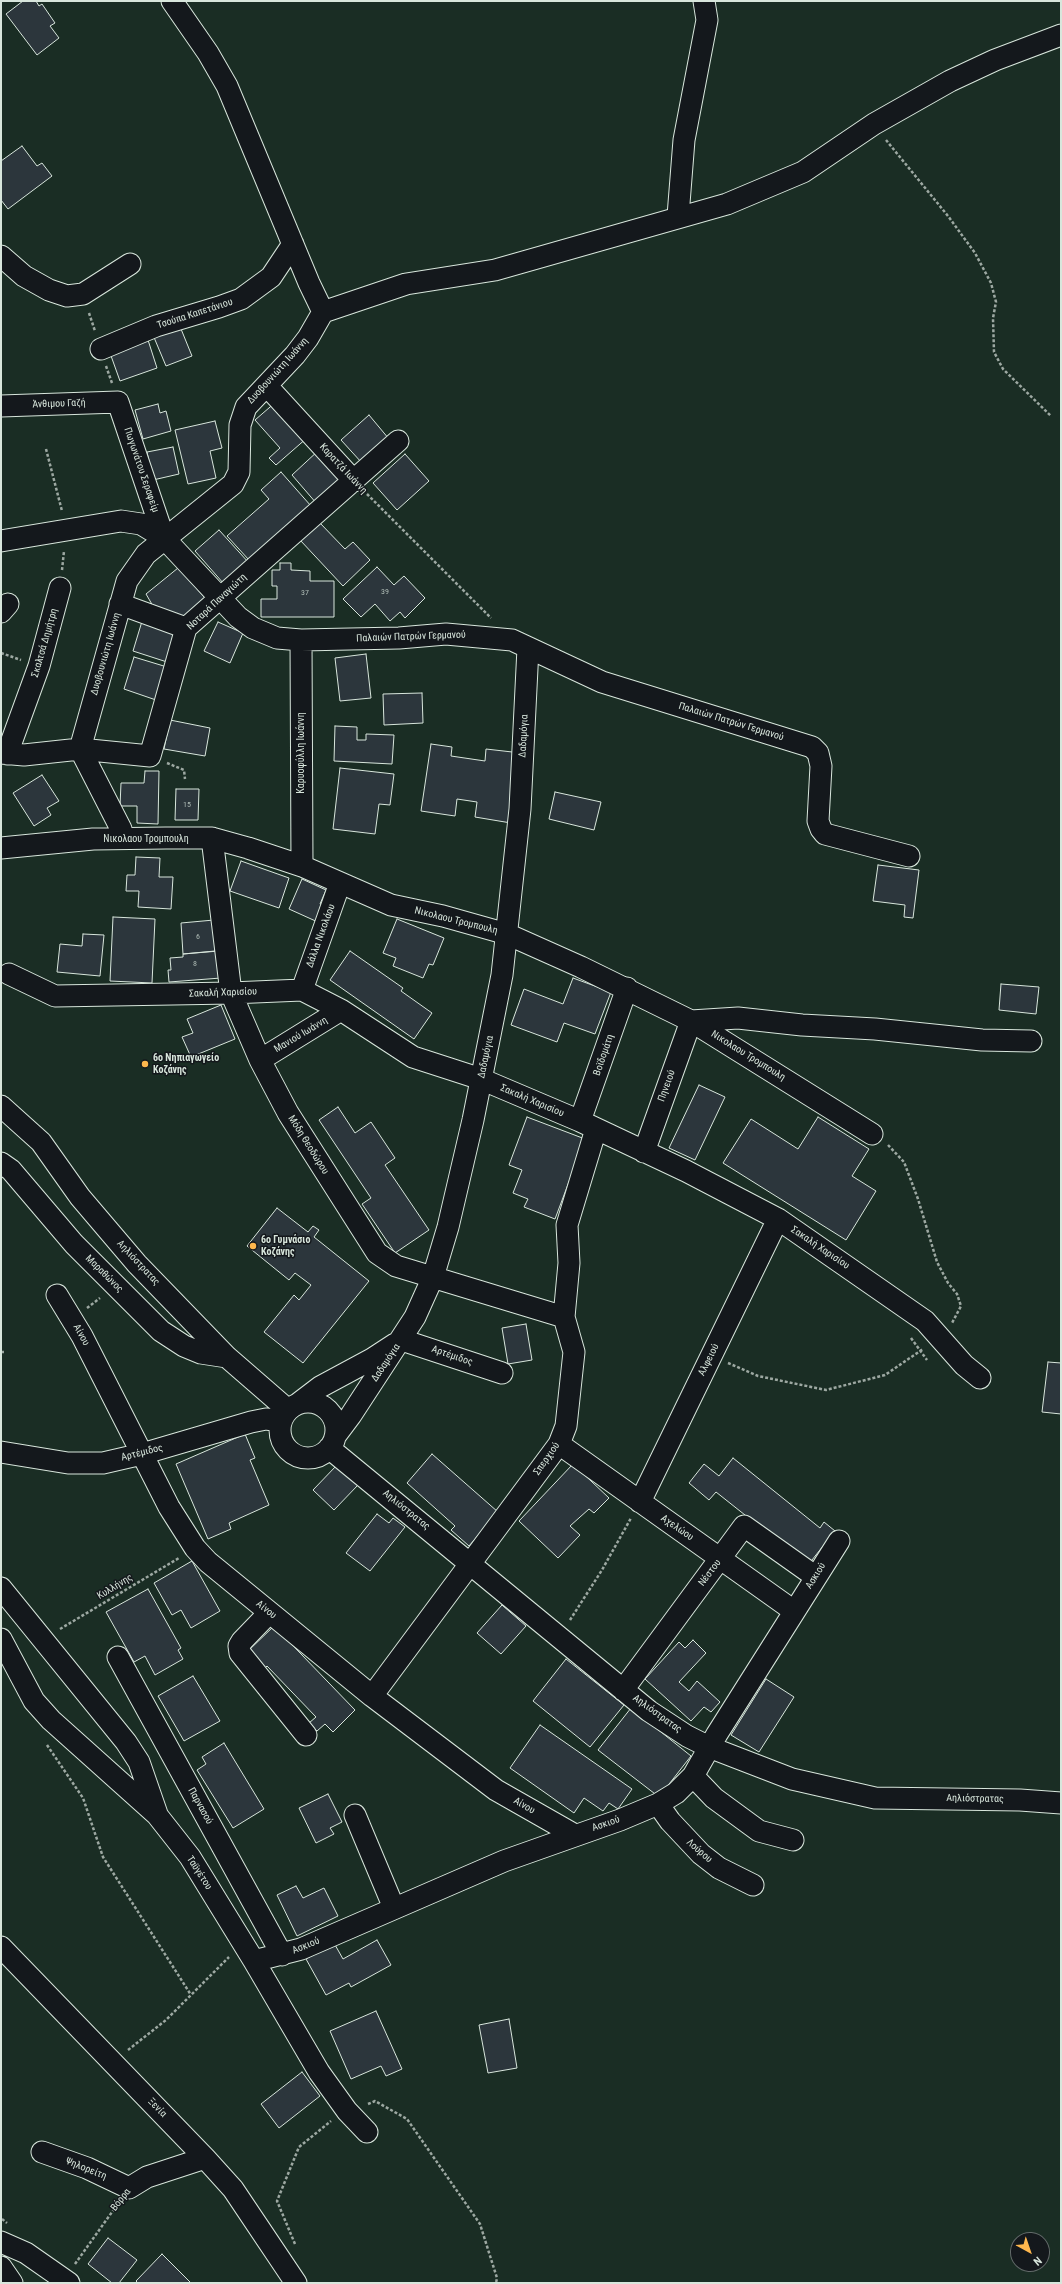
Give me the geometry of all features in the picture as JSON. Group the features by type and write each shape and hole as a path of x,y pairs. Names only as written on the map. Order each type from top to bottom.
{"street":[{"path":"172,1 208,53 227,86 323,312 406,284 495,270 580,247 678,216 727,204 781,183 803,172 874,124 950,81 995,60 1061,35"},
{"path":"678,216 684,140 705,11 715,1"},
{"name":"Τσούπα Καπετάνιου","path":"101,350 156,326 219,307 241,298 271,277 293,244"},
{"path":"1,256 24,276 49,290 67,296 83,294 130,264"},
{"name":"Δυοβουνιώτη Ιωάννη","path":"80,749 127,581 146,554 233,484 239,472 240,425 246,407 267,386 308,338 323,312"},
{"name":"Καρατζά Ιωάννη","path":"267,386 354,481"},
{"name":"Πωγωνάτου Σεραφείμ","path":"118,402 164,538"},
{"name":"Άνθιμου Γαζή","path":"1,406 118,402"},
{"name":"Νοταρά Παναγιώτη","path":"150,756 186,628 398,441"},
{"name":"Παλαιών Πατρών Γερμανού","path":"1,541 66,529 122,521 141,524 164,538 238,617 263,634 277,638 301,640 398,638 446,634 520,644 602,682 812,747 818,753 821,766 818,821 825,834 909,856"},
{"name":"Σκαλτσά Δημήτρη","path":"4,754 39,666 60,588"},
{"path":"120,604 186,628"},
{"name":"Καρυοφύλλη Ιωάννη","path":"301,640 302,866"},
{"name":"Δαδαμόγια","path":"332,1441 402,1340 415,1317 433,1277 448,1227 496,1010 508,934 520,809 520,644"},
{"path":"4,754 24,755 80,749 150,756"},
{"path":"80,749 122,829"},
{"name":"Νικολαου Τρομπουλη","path":"1,848 93,839 212,838 248,848 302,866 391,905 443,916 508,934 627,988 691,1021 872,1134"},
{"name":"Μόδη Θεοδώρου","path":"212,838 231,993 260,1060 288,1113 377,1253 396,1266 564,1317"},
{"name":"Δάλλα Νικολάου","path":"302,990 340,883"},
{"name":"Σακαλή Χαρισίου","path":"9,974 55,996 231,993 302,990 342,1010 414,1057 481,1080 588,1125 731,1193 778,1219 925,1321 964,1365 980,1378"},
{"name":"Βοϊδομάτη","path":"588,1125 627,988"},
{"name":"Μανιού Ιωάννη","path":"260,1060 342,1010"},
{"path":"691,1021 738,1018 802,1025 875,1028 982,1040 1031,1041"},
{"name":"Πηνειού","path":"644,1152 691,1021"},
{"name":"Αηλιόστρατας","path":"5,1112 41,1142 80,1197 113,1237 227,1357 289,1411"},
{"name":"Σπερχιού","path":"372,1696 559,1444 566,1426 574,1352 564,1317 569,1263 567,1225 588,1125"},
{"name":"Μαραθώνος","path":"1,1163 22,1181 74,1244 161,1331 184,1346 201,1353 227,1357"},
{"name":"Αλφειού","path":"640,1502 778,1219"},
{"name":"Αίνου","path":"57,1295 72,1320 169,1507 195,1548 214,1567 269,1613 372,1696 496,1790 575,1835"},
{"path":"289,1411 318,1403 327,1408 333,1416 332,1441 322,1454 303,1458 286,1448 281,1440 279,1430 289,1411 320,1387 372,1359 402,1340"},
{"name":"Αρτέμιδος","path":"402,1340 502,1373"},
{"name":"Αρτέμιδος","path":"1,1452 68,1463 103,1463 142,1454 266,1419 289,1411"},
{"name":"Αηλιόστρατας","path":"332,1441 471,1563 623,1690 672,1726 709,1747 792,1779 875,1798 1020,1800 1061,1803"},
{"name":"Αχελώου","path":"559,1444 794,1611"},
{"name":"Νέστου","path":"623,1690 744,1526 816,1577"},
{"name":"Ασκιού","path":"254,1961 282,1955 504,1861 620,1820 658,1804 676,1793 692,1776 839,1541"},
{"path":"1,1588 126,1742 138,1762 157,1815"},
{"path":"269,1613 242,1641 239,1646 240,1653 306,1735"},
{"name":"Ταϋγέτου","path":"1,1639 34,1701 51,1720 157,1815 190,1857 243,1942 319,2072 347,2111 367,2132"},
{"name":"Παρνασού","path":"118,1657 282,1955"},
{"path":"692,1776 714,1798 759,1831 793,1840"},
{"name":"Λούρου","path":"658,1804 674,1826 701,1854 719,1868 753,1885"},
{"path":"355,1815 394,1908"},
{"path":"190,1857 220,1843"},
{"name":"Ξενία","path":"1,1947 205,2158 233,2189 296,2283"},
{"name":"Ψηλορείτη","path":"42,2152 87,2168 129,2188"},
{"name":"Βόρρα","path":"129,2188 147,2177 205,2158"},
{"path":"1,2242 26,2253 66,2281"},
{"path":"1,2268 12,2283"}],"path":[{"path":"874,124 915,178 948,216 975,253 991,283 996,302 993,318 994,352 1002,369 1051,416"},
{"path":"46,449 66,529 60,588"},
{"name":"Καρατζά Ιωάννη","path":"354,481 443,571 520,644"},
{"path":"150,756 184,770 185,779"},
{"path":"711,1356 758,1376 826,1390 885,1375 939,1337 954,1321 961,1306 957,1294 948,1283 937,1262 918,1199 904,1162 888,1145 872,1134"},
{"path":"72,1320 116,1286"},
{"path":"559,1635 602,1570 640,1502"},
{"name":"Κυλλήνης","path":"43,1639 195,1548"},
{"path":"51,1720 42,1730 44,1741 83,1798 103,1857 191,1995"},
{"path":"112,2062 166,2020 243,1942"},
{"path":"297,2249 293,2234 277,2201 299,2147 327,2124 347,2111 375,2101 407,2118 480,2224 497,2278 496,2283"},
{"name":"Βόρρα","path":"66,2281 129,2188"}],"green space":[{"path":"1,1 1061,1 1061,2283 1,2283"}],"building":[{"path":"23,1 36,1 39,6 42,4 55,23 50,26 59,38 37,55 6,14"},
{"path":"22,146 37,166 42,163 52,176 8,209 1,200 1,161"},
{"path":"179,324 192,356 166,366 153,335"},
{"path":"148,340 157,368 120,381 110,353"},
{"path":"277,401 308,437 276,465 269,458 280,448 255,420"},
{"path":"158,404 160,413 166,411 171,431 143,439 135,410"},
{"path":"369,415 389,439 362,463 341,440"},
{"path":"215,421 222,448 210,451 216,478 188,484 175,430"},
{"path":"173,447 179,474 153,480 147,452"},
{"path":"319,450 345,479 317,504 292,475"},
{"path":"405,454 429,481 397,510 373,483"},
{"path":"281,472 311,506 249,560 227,536 269,499 261,490"},
{"path":"319,522 345,549 353,542 370,560 343,586 300,540"},
{"path":"219,530 249,563 224,584 195,551"},
{"path":"280,563 291,563 291,570 310,571 310,581 334,581 334,617 261,617 261,599 277,599 277,586 272,586 272,570 280,570"},
{"path":"377,567 394,585 404,576 425,598 405,618 400,612 390,621 375,604 361,617 343,599"},
{"path":"178,568 206,599 180,622 157,613 146,594"},
{"path":"143,618 177,629 167,662 133,651"},
{"path":"218,622 243,633 230,663 204,651"},
{"path":"366,654 371,698 340,701 335,658"},
{"path":"134,657 167,667 156,700 124,689"},
{"path":"422,693 423,723 384,725 383,694"},
{"path":"170,720 210,728 205,756 164,749"},
{"path":"335,726 357,727 357,740 366,740 366,734 394,735 392,764 334,761"},
{"path":"431,744 452,747 451,756 485,761 486,749 521,753 511,823 475,817 477,802 457,799 455,816 421,811"},
{"path":"340,768 394,774 390,805 379,804 375,834 333,829"},
{"path":"145,771 159,771 158,824 137,823 137,806 120,806 121,783 144,783"},
{"path":"42,775 59,801 47,808 51,815 34,826 13,793"},
{"path":"176,789 199,789 198,820 175,820"},
{"path":"555,792 601,802 594,830 549,819"},
{"path":"136,857 160,858 159,877 173,877 171,909 138,907 139,891 126,891 127,875 135,875"},
{"path":"241,861 289,878 279,908 230,891"},
{"path":"878,865 919,870 913,918 904,917 905,905 873,901"},
{"path":"302,879 326,890 320,904 327,907 320,923 289,909"},
{"path":"113,917 155,919 152,983 110,981"},
{"path":"397,919 444,938 433,965 429,964 423,978 393,966 396,958 383,953"},
{"path":"214,920 215,951 183,954 181,923"},
{"path":"83,934 104,935 100,976 57,972 60,944 82,946"},
{"path":"219,951 221,978 169,982 168,970 171,970 170,958 183,957 183,954"},
{"path":"350,951 403,988 401,991 432,1013 414,1039 330,980"},
{"path":"573,978 611,992 595,1034 564,1023 557,1042 511,1025 524,989 563,1004"},
{"path":"1001,984 1039,987 1036,1014 999,1010"},
{"path":"221,1005 235,1039 191,1057 182,1037 193,1033 187,1019"},
{"path":"699,1085 725,1097 695,1160 669,1148"},
{"path":"338,1107 355,1133 371,1122 395,1158 385,1165 429,1230 395,1253 362,1204 371,1198 319,1120"},
{"path":"527,1117 585,1139 555,1219 524,1207 528,1199 513,1193 522,1170 509,1165"},
{"path":"818,1117 869,1149 852,1176 876,1191 846,1240 723,1163 751,1119 798,1149"},
{"path":"277,1208 308,1232 313,1226 319,1230 314,1237 369,1281 303,1363 264,1332 294,1295 299,1300 311,1285 295,1273 289,1280 247,1246"},
{"path":"526,1324 532,1360 508,1364 502,1328"},
{"path":"1048,1362 1061,1363 1061,1414 1042,1412"},
{"path":"245,1434 255,1458 250,1460 269,1505 229,1523 231,1529 208,1539 176,1464"},
{"path":"432,1454 498,1512 469,1546 451,1530 455,1526 407,1483"},
{"path":"733,1458 820,1528 824,1522 835,1531 808,1565 716,1492 709,1500 689,1483 704,1464 719,1476"},
{"path":"573,1464 609,1498 594,1513 589,1509 570,1526 580,1535 558,1558 519,1521"},
{"path":"337,1465 358,1485 334,1510 313,1490"},
{"path":"377,1514 389,1523 393,1518 405,1527 370,1571 346,1553"},
{"path":"192,1561 220,1611 191,1628 181,1610 172,1615 154,1583"},
{"path":"148,1589 181,1648 178,1650 183,1659 155,1675 145,1656 134,1662 106,1612"},
{"path":"502,1605 526,1626 501,1654 477,1633"},
{"path":"274,1626 355,1710 333,1732 325,1724 317,1731 309,1723 316,1717 267,1666 264,1669 247,1652"},
{"path":"693,1640 706,1653 679,1682 689,1691 697,1681 720,1702 711,1712 704,1707 691,1721 645,1679 679,1642 685,1648"},
{"path":"566,1659 624,1705 590,1747 533,1701"},
{"path":"193,1676 220,1721 184,1741 158,1696"},
{"path":"766,1679 794,1697 759,1752 731,1735"},
{"path":"631,1708 691,1756 659,1797 598,1750"},
{"path":"540,1725 632,1789 618,1809 609,1803 603,1811 584,1798 574,1813 510,1768"},
{"path":"224,1743 264,1809 233,1828 197,1770 206,1764 202,1757"},
{"path":"328,1794 342,1822 330,1828 334,1834 316,1843 299,1808"},
{"path":"296,1886 303,1898 324,1888 338,1916 297,1936 277,1895"},
{"path":"377,1940 391,1965 351,1987 349,1983 326,1995 306,1959 334,1943 343,1959"},
{"path":"376,2011 402,2069 386,2076 381,2066 351,2079 330,2031"},
{"path":"509,2019 517,2068 488,2073 479,2025"},
{"path":"302,2072 320,2096 279,2128 261,2104"},
{"path":"108,2238 137,2260 119,2283 112,2283 88,2264"},
{"path":"162,2254 191,2283 138,2283 136,2281"}],"place":[{"name":"6ο Νηπιαγωγείο Κοζάνης","path":"145,1064"},
{"name":"6ο Γυμνάσιο Κοζάνης","path":"253,1246"}]}
